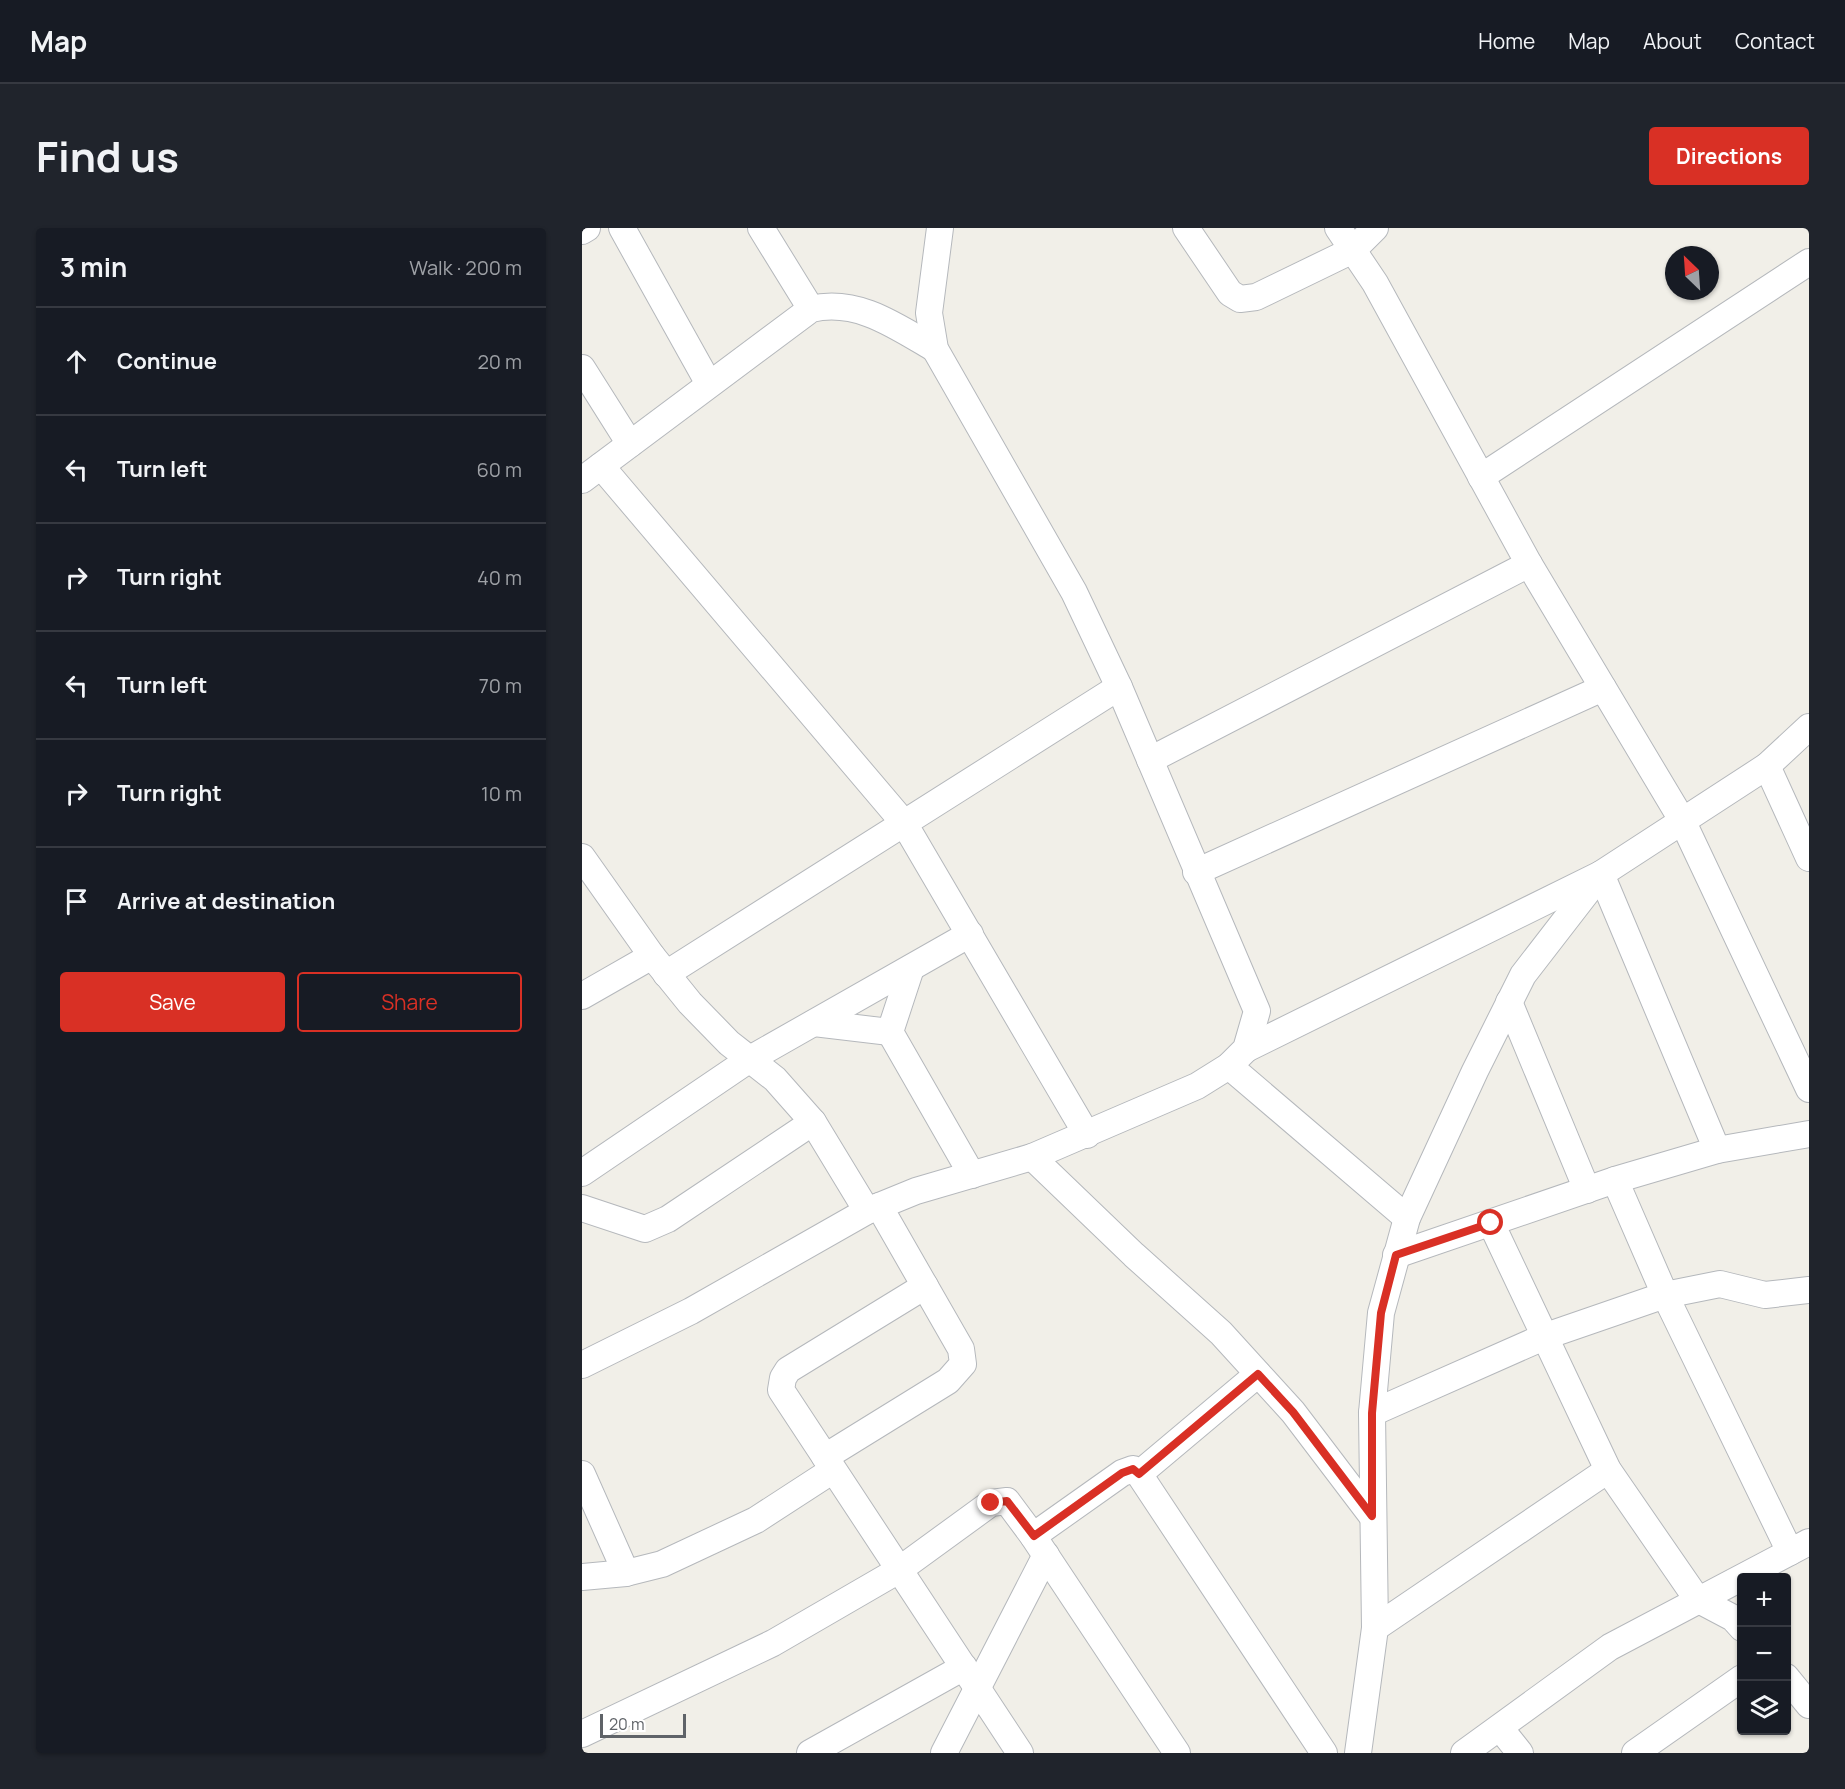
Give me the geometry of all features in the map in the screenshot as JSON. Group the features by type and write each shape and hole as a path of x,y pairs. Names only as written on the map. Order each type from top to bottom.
{"street":[{"path":"582,231 587,228"},
{"path":"622,228 709,384"},
{"path":"762,228 810,309"},
{"path":"940,228 929,313 935,349 1074,592 1119,687 1257,1011 1238,1058"},
{"path":"1186,228 1230,294 1240,299 1256,297 1353,250 1375,228"},
{"path":"1338,228 1375,283 1529,564 1682,820 1809,1089"},
{"path":"1481,477 1809,262"},
{"path":"935,349 885,320 850,306 827,305 810,309 591,473 904,823 1087,1135"},
{"path":"582,368 630,444"},
{"path":"1150,760 1529,564"},
{"path":"582,996 659,965 904,823 1119,687"},
{"path":"1196,872 1603,688"},
{"path":"582,1365 691,1311 873,1209 916,1191 1032,1157 1197,1086 1238,1058 1601,874 1767,766 1809,727"},
{"path":"1767,766 1809,858"},
{"path":"582,857 659,965 698,1011 775,1079 813,1122 925,1286 961,1349 963,1364 948,1381 829,1463 756,1520 662,1564 626,1573 582,1577"},
{"path":"1358,1753 1375,1628 1372,1413 1381,1313 1396,1255 1407,1218 1523,975 1601,874"},
{"path":"1601,874 1717,1150"},
{"path":"582,1173 750,1059 969,934"},
{"path":"911,968 890,1032 972,1175"},
{"path":"1509,1002 1587,1190"},
{"path":"814,1023 890,1032"},
{"path":"1238,1058 1407,1218"},
{"path":"582,1208 628,1226 645,1229 668,1219 813,1122"},
{"path":"1396,1255 1615,1180 1717,1150 1809,1134"},
{"path":"1032,1157 1134,1255 1221,1333 1293,1412 1372,1516"},
{"path":"1464,1753 1610,1647 1697,1599 1800,1547 1665,1294 1615,1180"},
{"path":"1491,1223 1608,1470 1697,1599 1733,1618 1741,1627"},
{"path":"1372,1413 1546,1336 1665,1294 1720,1284 1765,1295 1809,1290"},
{"path":"925,1286 788,1370 783,1378 781,1390 1020,1753"},
{"path":"1139,1474 1258,1374"},
{"path":"944,1753 978,1689 1040,1546 1122,1473 1133,1469 1139,1474 1324,1753"},
{"path":"1375,1628 1608,1470"},
{"path":"582,1474 626,1573"},
{"path":"582,1734 772,1643 899,1570 991,1503 1007,1501 1040,1546 1177,1753"},
{"path":"810,1753 964,1667"},
{"path":"1635,1753 1738,1681"},
{"path":"1789,1681 1809,1705"},
{"path":"1500,1728 1520,1753"}],"route":[{"path":"991,1503 1007,1501 1034,1536 1122,1473 1133,1469 1139,1474 1258,1374 1293,1412 1372,1516 1372,1413 1381,1313 1396,1255 1491,1223"}]}
